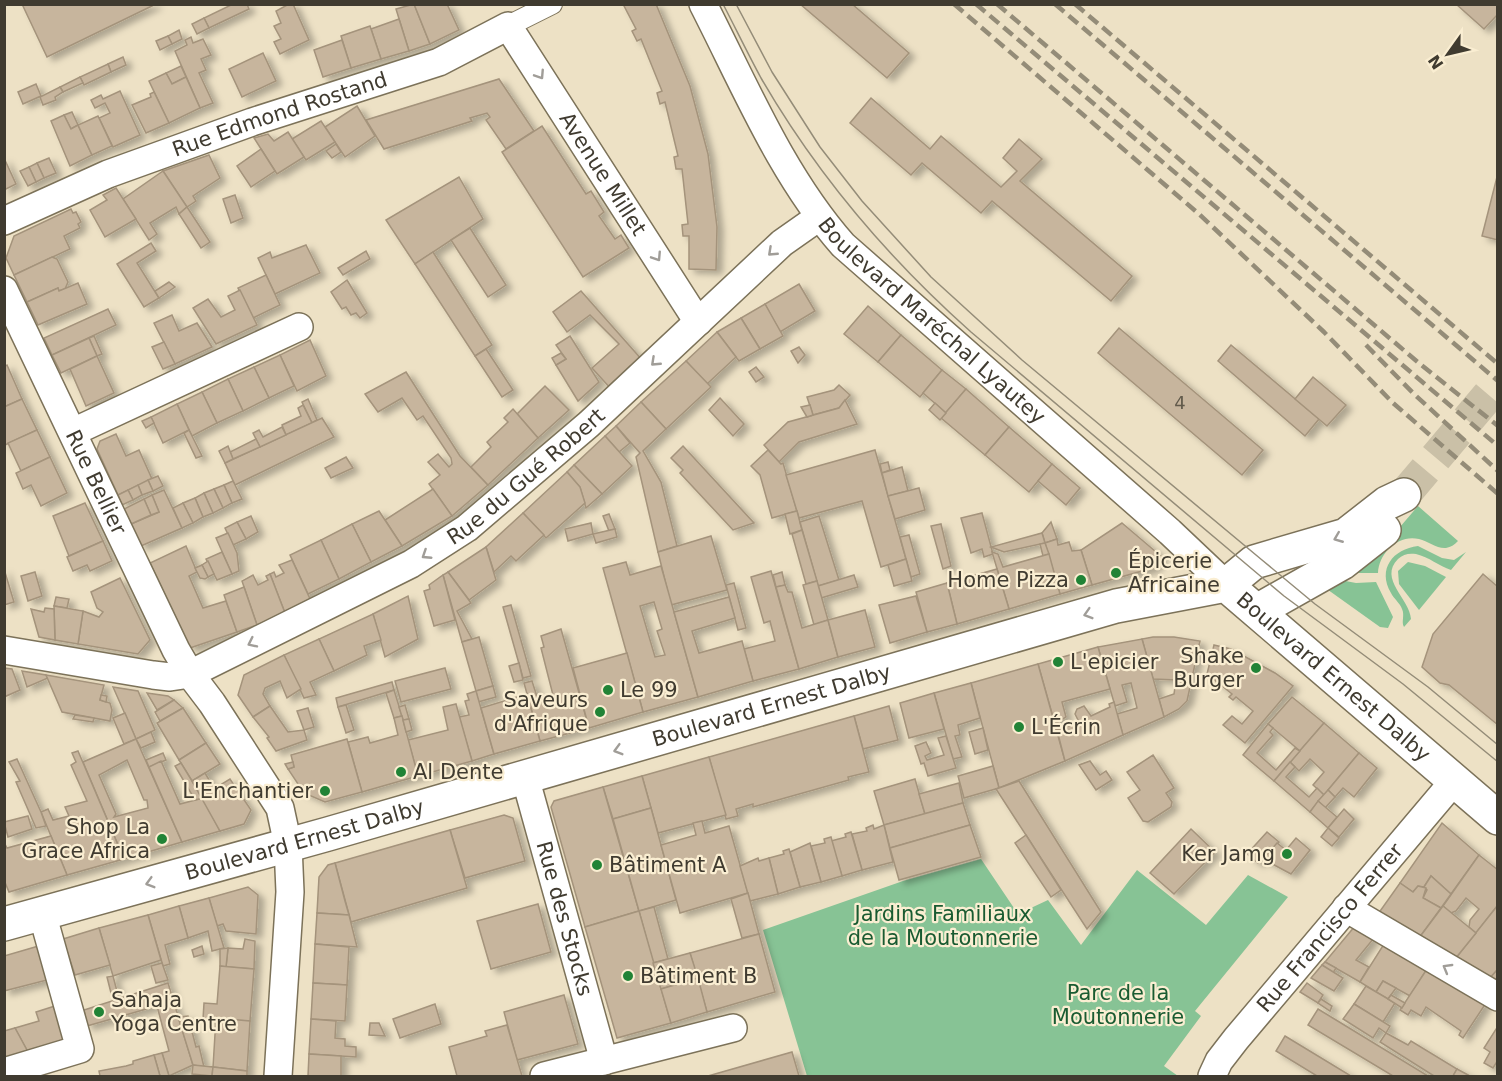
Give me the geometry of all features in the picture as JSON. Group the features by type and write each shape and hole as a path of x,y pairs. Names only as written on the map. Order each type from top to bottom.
{"street":[{"name":"Rue Edmond Rostand","path":"4,221 108,174 252,122 439,62 552,4"},
{"name":"Boulevard Maréchal Lyautey","path":"703,4 789,171 819,217 843,245 1170,532 1226,585"},
{"name":"Avenue Millet","path":"508,26 698,322"},
{"name":"Rue du Gué Robert","path":"190,674 411,564 467,528 590,424 782,243 819,217"},
{"name":"Rue Bellier","path":"4,290 190,674 280,807 288,845 290,892 279,1077"},
{"path":"73,432 299,327"},
{"path":"1226,585 1254,562 1346,535 1387,503 1404,495 1390,524 1367,545 1257,611"},
{"name":"Boulevard Ernest Dalby","path":"4,924 288,845 1116,606 1226,585 1475,799"},
{"path":"4,650 153,675 170,677 190,674"},
{"name":"Rue des Stocks","path":"525,777 604,1061"},
{"name":"Rue Francisco Ferrer","path":"1212,1077 1219,1061 1236,1039 1416,826 1475,799"},
{"path":"1346,908 1497,997"},
{"path":"4,1072 80,1048 42,913"},
{"path":"544,1077 733,1028"}],"green space":[{"path":"1418,506 1458,541 1443,548 1419,539 1404,539 1386,552 1378,573 1343,573 1394,534"},
{"path":"1418,546 1442,558 1454,560 1466,552 1451,570 1416,554 1406,554 1398,559 1391,574 1411,619 1404,627 1402,609 1387,584 1387,568 1401,551"},
{"path":"1408,562 1425,566 1446,577 1419,610 1399,584 1398,571"},
{"path":"1335,579 1356,583 1376,582 1393,617 1388,628 1380,627 1324,587"},
{"name":"Parc de la Moutonnerie","path":"981,859 1018,914 1048,900 1081,945 1137,870 1206,925 1248,875 1288,897 1195,1011 1201,1016 1164,1066 1178,1076 807,1076 763,930 903,881"}],"building":[{"path":"22,4 156,4 47,57"},
{"path":"233,4 247,4 249,9 209,28 204,18"},
{"path":"293,4 309,40 280,54 274,42 281,39 274,26 281,23 276,11"},
{"path":"414,4 430,44 409,51 396,9"},
{"path":"414,4 447,4 459,30 430,44"},
{"path":"623,4 656,4 690,86 708,154 717,227 716,270 689,269 689,236 683,236 682,225 688,224 682,169 676,169 674,157 678,156 665,102 660,104 657,93 662,91 641,39 637,41 632,31 636,29"},
{"path":"800,4 852,4 909,53 887,78"},
{"path":"1456,4 1498,4 1498,14 1484,29"},
{"path":"204,18 209,28 197,34 192,24"},
{"path":"399,19 409,51 381,59 371,29"},
{"path":"370,26 381,59 351,68 341,36"},
{"path":"179,30 182,39 172,44 168,36"},
{"path":"168,36 172,44 160,50 156,41"},
{"path":"191,37 193,43 203,39 211,55 201,59 206,70 199,73 213,103 200,108 175,51 187,45 185,40"},
{"path":"342,40 351,68 323,77 314,50"},
{"path":"263,53 276,81 242,97 229,69"},
{"path":"123,57 126,65 111,72 108,64"},
{"path":"108,64 111,72 84,85 80,77"},
{"path":"181,66 186,77 172,84 166,73"},
{"path":"166,73 172,84 186,77 200,108 169,123 149,81"},
{"path":"80,77 83,83 63,92 60,87"},
{"path":"499,79 534,131 506,149 486,120 490,117 487,113 470,118 472,121 384,149 366,120"},
{"path":"36,84 41,96 23,104 18,92"},
{"path":"60,87 63,92 55,97 56,100 43,105 40,97"},
{"path":"120,91 140,135 113,147 99,118 110,113 105,103 95,108 91,100 101,95 103,99"},
{"path":"154,92 169,123 146,133 132,105 151,97 150,94"},
{"path":"871,98 930,149 941,136 1001,187 1017,171 1003,158 1019,139 1042,159 1020,181 1132,276 1111,301 992,201 981,213 922,163 911,175 850,123"},
{"path":"357,106 375,136 345,157 325,127"},
{"path":"72,112 78,125 71,129 64,115"},
{"path":"64,115 71,129 78,125 92,155 70,166 51,121"},
{"path":"98,116 112,146 92,155 78,125"},
{"path":"321,121 335,142 306,160 292,139"},
{"path":"542,126 586,194 591,191 604,212 599,216 615,239 621,235 629,248 583,277 502,152"},
{"path":"288,132 304,157 277,174 254,138 268,134 274,141"},
{"path":"336,144 341,152 332,158 326,151"},
{"path":"261,149 275,171 251,187 237,166"},
{"path":"209,155 220,178 193,196 196,201 187,207 163,171"},
{"path":"4,158 16,184 4,190"},
{"path":"49,158 56,173 44,178 37,163"},
{"path":"37,163 44,178 36,182 29,167"},
{"path":"29,167 36,182 28,186 20,171"},
{"path":"163,171 187,207 179,214 176,207 150,223 157,234 149,240 123,199"},
{"path":"1498,173 1498,240 1482,236"},
{"path":"459,177 483,219 415,264 386,220"},
{"path":"116,188 136,219 105,237 90,210 107,200 103,195"},
{"path":"235,195 243,218 231,223 223,199"},
{"path":"187,207 210,242 201,248 179,214"},
{"path":"71,209 73,213 76,212 81,222 78,224 80,228 64,236 70,249 14,275 6,258 14,236"},
{"path":"470,228 506,285 488,297 451,240"},
{"path":"151,243 156,251 137,263 159,298 144,307 117,264"},
{"path":"306,245 320,273 275,294 258,258 270,252 272,258"},
{"path":"366,251 370,259 343,275 338,268"},
{"path":"433,252 492,345 475,356 415,264"},
{"path":"52,257 57,259 68,282 65,289 59,291 58,288 27,302 14,275"},
{"path":"266,275 280,305 253,318 238,288"},
{"path":"347,280 367,313 360,318 356,313 351,315 346,307 342,309 331,292"},
{"path":"169,282 175,287 159,298 155,291"},
{"path":"78,283 87,304 38,325 27,302 58,288 59,291"},
{"path":"799,284 815,311 780,332 765,304"},
{"path":"240,290 257,325 216,344 193,308 208,299 221,317 235,310 228,296"},
{"path":"581,291 643,361 612,390 592,368 619,344 590,315 567,332 553,312"},
{"path":"765,304 783,336 760,349 741,318"},
{"path":"868,306 901,335 878,362 844,334"},
{"path":"108,309 116,325 52,355 44,338"},
{"path":"172,315 179,331 197,323 212,347 175,364 154,323"},
{"path":"741,318 760,349 739,361 717,332"},
{"path":"1119,328 1263,450 1242,475 1098,353"},
{"path":"717,332 736,357 707,384 686,361"},
{"path":"901,335 942,370 920,397 878,362"},
{"path":"94,336 102,354 97,356 89,338"},
{"path":"570,336 599,382 578,401 556,365 566,359 556,345"},
{"path":"89,338 97,356 61,373 52,355"},
{"path":"310,340 326,376 297,391 280,355"},
{"path":"164,342 175,364 163,369 152,347"},
{"path":"1231,345 1319,419 1305,436 1218,361"},
{"path":"799,347 805,355 798,363 791,351"},
{"path":"486,349 513,390 502,397 475,356"},
{"path":"561,353 566,359 556,365 552,358"},
{"path":"280,355 294,386 269,398 254,367"},
{"path":"97,356 114,393 86,406 70,369"},
{"path":"686,361 711,387 666,429 641,402"},
{"path":"7,365 22,399 4,407 4,367"},
{"path":"254,367 269,398 243,411 228,379"},
{"path":"756,367 764,377 756,382 749,372"},
{"path":"942,370 966,389 946,413 923,393"},
{"path":"406,372 460,456 488,485 452,516 429,484 440,475 428,462 438,454 449,467 452,464 451,458 423,416 417,420 402,398 378,412 365,394"},
{"path":"1313,377 1346,405 1327,426 1295,399"},
{"path":"228,379 243,411 217,423 202,392"},
{"path":"839,385 850,395 839,408 813,415 807,397 834,390"},
{"path":"545,386 569,410 538,438 517,414"},
{"path":"966,389 1009,427 985,455 941,418"},
{"path":"202,392 217,423 192,436 177,404"},
{"path":"720,398 744,424 733,436 709,410"},
{"path":"22,399 37,430 5,445 4,407"},
{"path":"308,399 317,420 312,423 302,402"},
{"path":"845,400 857,424 799,442 779,462 764,445 788,422 839,408"},
{"path":"641,402 666,429 643,451 661,482 677,546 658,552 636,457 640,453 616,426"},
{"path":"935,403 946,413 940,420 929,410"},
{"path":"177,404 189,430 163,443 151,417"},
{"path":"303,405 312,423 286,435 282,425 301,416 298,408"},
{"path":"810,405 813,415 807,417 801,407"},
{"path":"513,409 538,438 488,485 471,467 491,447 487,442 508,422 504,418"},
{"path":"151,417 154,423 146,428 142,421"},
{"path":"322,418 334,437 235,485 225,463"},
{"path":"616,426 630,443 619,452 605,436"},
{"path":"282,427 286,435 260,447 253,433 259,430 263,437"},
{"path":"1009,427 1052,464 1029,492 985,455"},
{"path":"37,430 50,457 21,471 8,443"},
{"path":"189,430 202,456 196,458 184,433"},
{"path":"116,434 126,456 139,450 152,479 118,495 97,449 100,441"},
{"path":"605,436 632,466 602,494 574,465"},
{"path":"256,439 260,447 233,459 230,452"},
{"path":"228,446 233,459 225,463 219,451"},
{"path":"683,446 754,523 733,530 680,473 683,470 671,458"},
{"path":"768,450 781,464 783,463 797,511 772,518 760,475 751,466"},
{"path":"875,450 906,559 881,567 862,501 799,518 786,475"},
{"path":"50,457 67,493 41,506 31,485 23,489 16,473"},
{"path":"346,457 353,468 331,478 325,468"},
{"path":"888,462 890,470 882,473 880,464"},
{"path":"1052,464 1080,488 1066,505 1038,481"},
{"path":"574,465 602,494 586,508 580,487 567,472"},
{"path":"902,467 908,491 888,496 882,473"},
{"path":"567,472 580,487 585,503 546,538 523,513"},
{"path":"158,476 163,486 153,491 148,480"},
{"path":"148,480 153,491 142,495 138,485"},
{"path":"233,481 242,499 232,503 224,485"},
{"path":"138,485 142,495 133,500 128,490"},
{"path":"224,485 232,503 223,508 214,489"},
{"path":"919,488 925,510 895,519 888,496"},
{"path":"214,489 223,508 213,513 204,493"},
{"path":"433,489 452,516 402,546 385,520"},
{"path":"128,490 133,500 122,505 118,495"},
{"path":"164,490 182,528 141,546 131,524 159,512 152,495"},
{"path":"204,493 213,513 203,517 195,498"},
{"path":"152,495 159,512 151,515 144,499"},
{"path":"195,498 203,517 193,523 183,503"},
{"path":"144,499 151,515 131,524 124,509"},
{"path":"85,503 103,541 69,556 53,516"},
{"path":"183,503 193,523 182,528 173,508"},
{"path":"379,511 402,546 371,562 352,524"},
{"path":"797,511 802,530 790,534 785,514"},
{"path":"523,513 544,535 516,561 511,556 494,572 486,547"},
{"path":"982,513 993,554 984,557 982,549 971,553 961,518"},
{"path":"609,514 615,529 609,531 603,516"},
{"path":"251,516 258,532 246,539 237,522"},
{"path":"819,516 839,580 818,586 800,522"},
{"path":"237,522 246,539 233,545 225,528"},
{"path":"1051,522 1057,539 1045,543 1042,533"},
{"path":"591,523 593,534 568,541 565,529"},
{"path":"1122,523 1162,557 1153,568 1092,585 1081,550"},
{"path":"352,524 371,562 339,579 321,540"},
{"path":"941,524 951,566 943,569 931,526"},
{"path":"615,529 617,537 596,543 593,534"},
{"path":"802,530 817,581 806,584 792,534"},
{"path":"228,533 237,553 239,571 232,574 216,538"},
{"path":"1042,533 1045,543 1004,552 991,547"},
{"path":"909,535 920,574 911,577 900,537"},
{"path":"711,536 727,590 671,605 658,552"},
{"path":"1057,539 1058,545 1069,542 1072,551 1081,550 1092,585 1060,594 1045,543"},
{"path":"321,540 339,579 308,594 290,555"},
{"path":"103,541 112,561 90,571 87,565 73,571 67,557"},
{"path":"1045,543 1049,554 1043,556 1040,544"},
{"path":"186,546 197,572 189,576 203,608 226,601 237,632 190,648 150,563"},
{"path":"486,547 496,580 469,600 448,572"},
{"path":"222,552 232,574 217,580 206,559"},
{"path":"992,552 998,554 1003,567 1049,554 1060,594 1009,609"},
{"path":"906,559 912,581 894,586 888,565"},
{"path":"292,560 311,601 285,613 270,574 274,572 276,577 284,573 279,565"},
{"path":"208,561 214,574 208,577 202,565"},
{"path":"626,562 630,575 661,566 698,697 643,712 603,568","holes":["654,602 662,629 657,631 665,655 655,657 640,606"]},
{"path":"202,565 208,577 205,579 200,578 195,568"},
{"path":"4,569 14,602 4,605"},
{"path":"997,569 1009,609 957,624 947,583"},
{"path":"771,571 799,669 753,681 744,649 775,641 770,621 764,623 751,577"},
{"path":"35,572 42,596 28,601 21,576"},
{"path":"448,572 471,603 457,611 472,639 462,642 443,575"},
{"path":"782,572 785,585 776,587 773,575"},
{"path":"270,574 285,613 257,625 242,581 253,575 258,585 268,580 266,576"},
{"path":"1483,574 1498,587 1498,725 1449,685 1440,683 1422,667 1433,634"},
{"path":"443,575 455,620 434,626 424,591 430,589 429,585"},
{"path":"854,575 858,587 821,598 818,586"},
{"path":"120,578 150,640 138,654 78,644 83,611 99,617 103,612 97,608 91,592"},
{"path":"817,581 828,620 814,625 803,585"},
{"path":"734,583 746,628 738,630 726,585"},
{"path":"947,583 957,624 927,632 916,592"},
{"path":"785,585 788,592 792,592 802,628 828,620 838,657 799,669 776,587"},
{"path":"244,587 257,625 237,632 224,595"},
{"path":"408,596 418,639 385,657 373,614"},
{"path":"916,596 927,632 890,643 879,605"},
{"path":"56,597 69,599 67,608 54,606"},
{"path":"729,597 735,618 692,631 699,653 742,641 753,681 698,697 674,612"},
{"path":"511,605 531,676 523,678 503,607"},
{"path":"54,606 83,611 78,644 55,640"},
{"path":"45,608 54,609 55,640 39,637 31,609 44,612"},
{"path":"865,610 875,647 838,657 828,620"},
{"path":"373,614 381,640 364,646 367,655 334,671 319,639"},
{"path":"561,629 589,728 540,741 524,683 532,681 539,703 554,699 541,648 544,647 541,636"},
{"path":"479,637 493,686 476,691 462,642"},
{"path":"1153,637 1200,641 1187,701 1179,709 1164,717 1159,699 1174,694 1176,680 1153,679 1142,639"},
{"path":"319,639 334,671 310,682 316,695 304,698 284,655"},
{"path":"1142,639 1164,717 1123,735 1117,714 1137,708 1131,683 1122,685 1127,702 1115,706 1098,647"},
{"path":"1214,645 1231,649 1275,673 1293,686 1245,743 1223,725 1232,716 1242,724 1253,711 1236,697 1233,700 1229,697 1232,694 1207,674"},
{"path":"1098,647 1110,689 1062,702 1066,717 1055,724 1038,664"},
{"name":"Le 99","path":"627,653 643,712 589,728 573,668"},
{"path":"284,655 301,689 287,698 280,681 265,688 263,694 270,706 253,717 238,695 244,675"},
{"path":"519,663 523,680 514,682 509,666"},
{"name":"L'Écrin","path":"1038,664 1065,761 999,788 971,683"},
{"path":"4,668 12,669 20,690 4,697"},
{"path":"445,668 451,689 401,702 395,681"},
{"path":"22,671 46,675 48,678 27,687"},
{"path":"46,675 104,685 100,700 110,703 112,710 110,721 62,712"},
{"path":"392,682 394,690 338,707 336,698"},
{"path":"971,683 980,718 958,725 960,735 955,736 962,757 953,759 934,693"},
{"path":"493,686 496,697 478,702 476,691"},
{"path":"113,687 138,691 155,730 136,739"},
{"path":"394,690 402,716 394,718 386,693"},
{"path":"476,691 494,754 472,761 459,717 469,715 465,701 469,700 467,694"},
{"path":"147,693 168,696 174,700 157,710"},
{"path":"934,693 944,729 909,738 900,703"},
{"path":"527,694 540,741 494,754 481,708"},
{"path":"101,695 107,696 106,702 100,700"},
{"path":"1292,697 1324,723 1300,751 1268,724"},
{"path":"174,700 183,708 160,721 155,712"},
{"path":"1114,702 1123,735 1065,761 1057,730 1079,722 1075,714 1077,709 1084,706 1091,716 1110,707 1109,704"},
{"path":"456,704 472,761 418,776 408,740 448,730 443,707"},
{"path":"346,705 354,730 346,733 338,707"},
{"path":"405,705 409,719 403,720 399,707"},
{"path":"270,706 288,732 304,730 307,740 276,751 267,738 269,737 253,717"},
{"path":"889,706 898,740 863,749 854,716"},
{"path":"183,708 206,743 179,760 157,723"},
{"path":"308,708 314,727 304,730 297,711"},
{"path":"125,713 136,739 124,744 113,718"},
{"path":"75,715 94,718 93,722 73,719"},
{"path":"402,716 418,776 362,792 348,742 368,737 370,743 398,735 394,718"},
{"path":"854,716 869,772 848,777 849,780 753,807 753,804 736,809 738,816 726,819 709,757"},
{"path":"409,719 412,730 406,732 403,720"},
{"path":"1324,723 1359,753 1324,795 1313,785 1324,772 1310,759 1299,771 1290,762"},
{"path":"1268,724 1273,728 1270,732 1273,735 1257,753 1276,770 1295,748 1300,751 1274,781 1243,755"},
{"path":"983,728 988,750 975,754 969,732"},
{"path":"151,732 155,742 141,748 136,739"},
{"path":"946,736 956,768 928,776 915,746 926,742 931,753 925,756 927,760 944,755 938,738"},
{"path":"136,739 182,842 124,859 83,762","holes":["127,760 144,800 147,800 148,808 114,817 116,814 99,775"]},
{"path":"347,739 362,792 325,802 304,793 288,769 294,767 291,755"},
{"path":"206,743 220,764 192,781 179,760"},
{"path":"78,751 124,859 67,875 41,812 48,809 53,820 69,816 65,807 87,801 71,765 76,762 72,753"},
{"path":"163,753 166,760 149,767 146,760"},
{"path":"1359,753 1377,768 1354,797 1343,788 1335,797 1328,790"},
{"path":"1153,755 1174,788 1166,793 1172,802 1171,807 1148,822 1143,821 1128,798 1140,790 1127,772"},
{"path":"709,757 726,815 658,833 642,776"},
{"path":"17,759 46,826 36,828 16,782 20,781 9,762"},
{"path":"161,761 180,804 203,798 220,831 182,842 149,767"},
{"path":"1090,761 1100,775 1106,771 1112,780 1096,790 1079,765"},
{"path":"293,762 294,767 288,769 285,764"},
{"path":"1290,762 1295,767 1286,777 1309,797 1317,788 1324,795 1310,812 1274,781"},
{"path":"181,763 203,798 195,800 175,766"},
{"path":"993,766 999,788 964,798 958,776"},
{"path":"205,773 212,785 217,787 230,779 251,810 244,824 220,831 192,781"},
{"path":"642,776 651,808 613,819 603,787"},
{"path":"915,779 925,814 884,825 874,791"},
{"path":"1019,781 1101,912 1087,929 996,789"},
{"path":"959,783 963,803 925,814 919,794"},
{"name":"Bâtiment A","path":"603,787 639,911 585,927 551,807 554,801"},
{"path":"1328,790 1335,797 1325,808 1318,801"},
{"path":"1318,801 1337,817 1328,828 1310,812"},
{"path":"963,803 970,825 890,848 884,825"},
{"path":"651,808 676,900 639,911 613,819"},
{"path":"1344,809 1354,819 1339,837 1328,828"},
{"path":"504,815 513,818 525,861 465,878 450,830"},
{"path":"28,816 32,829 8,837 4,822"},
{"path":"702,821 705,833 729,826 748,893 680,913 661,845 696,835 693,823"},
{"path":"1442,823 1479,855 1451,894 1431,876 1424,887 1418,886 1413,892 1400,883"},
{"path":"873,825 874,829 884,825 893,862 862,870 852,834 867,831 866,828"},
{"path":"970,825 981,857 899,880 890,848"},
{"path":"1328,828 1339,838 1332,846 1321,837"},
{"path":"1191,829 1215,852 1174,894 1150,873"},
{"path":"450,830 467,888 351,922 335,863"},
{"path":"851,832 862,870 842,876 831,841 846,837 845,834"},
{"path":"1267,832 1279,842 1258,863 1247,854"},
{"path":"1026,835 1061,890 1051,897 1015,843"},
{"path":"51,836 67,875 9,892 4,880 4,842 7,848"},
{"path":"831,837 842,876 821,882 811,846 825,843 824,839"},
{"name":"Ker Jamg","path":"1296,838 1310,850 1291,874 1263,859 1277,843 1286,850"},
{"path":"810,843 821,882 800,887 790,852"},
{"path":"789,849 800,887 778,894 769,858 784,854 783,851"},
{"path":"1479,855 1498,870 1498,905 1476,933 1469,927 1470,920 1479,909 1466,898 1456,911 1451,913 1443,906"},
{"path":"758,858 759,861 769,858 778,894 750,901 740,866"},
{"path":"335,863 349,915 317,913 319,877 328,865"},
{"path":"1431,876 1451,894 1441,908 1423,898 1427,890 1424,887"},
{"path":"1400,883 1413,892 1418,886 1426,888 1423,898 1441,908 1419,938 1378,914"},
{"path":"248,887 258,895 256,934 226,931 223,924 217,926 209,898"},
{"path":"748,893 759,934 742,938 731,899"},
{"path":"209,898 224,948 212,951 208,931 188,938 179,906"},
{"path":"538,904 551,952 491,969 477,921"},
{"path":"1498,905 1498,969 1489,979 1455,959"},
{"path":"179,906 188,938 165,945 170,964 163,966 148,915"},
{"path":"1443,906 1476,933 1455,959 1419,938"},
{"path":"654,907 668,959 653,963 639,911"},
{"name":"Bâtiment B","path":"639,911 671,1023 617,1038 585,927"},
{"path":"317,913 349,915 357,947 315,944"},
{"path":"148,915 161,960 113,976 99,928"},
{"path":"1355,926 1374,938 1356,960 1369,967 1360,982 1325,962"},
{"path":"99,928 110,965 75,975 63,939"},
{"path":"759,934 775,992 707,1012 690,953"},
{"path":"245,939 255,941 254,969 226,967 228,948 243,949"},
{"path":"315,944 349,947 347,985 313,983"},
{"path":"1384,944 1427,969 1410,996 1383,981 1376,992 1360,982"},
{"path":"42,945 51,979 4,991 4,956"},
{"path":"202,946 204,954 194,957 192,950"},
{"path":"228,948 226,967 220,966 220,949"},
{"path":"690,953 698,978 661,989 653,963"},
{"path":"1325,962 1336,968 1333,973 1322,965"},
{"path":"162,963 168,980 156,983 151,966"},
{"path":"1322,965 1343,978 1334,991 1311,978"},
{"path":"220,966 254,969 250,1021 203,1019 204,1003 217,1004"},
{"path":"1427,969 1486,1003 1463,1038 1459,1035 1461,1031 1426,1007 1421,1016 1411,1010 1408,1015 1400,1010"},
{"path":"1498,969 1498,984 1489,979"},
{"path":"113,976 119,999 113,1001 107,977"},
{"path":"698,978 707,1012 671,1023 661,989"},
{"path":"1383,981 1396,988 1388,999 1376,992"},
{"path":"168,983 193,1065 169,1076 162,1053 169,1051 157,1006 87,1026 84,1010"},
{"path":"313,983 347,985 345,1021 311,1019"},
{"path":"1307,983 1323,995 1318,1003 1300,992"},
{"path":"1366,986 1395,1003 1383,1022 1354,1004"},
{"path":"564,995 578,1044 517,1060 504,1012"},
{"path":"1391,995 1405,1003 1402,1008 1388,999"},
{"path":"1321,999 1332,1006 1330,1011 1318,1003"},
{"path":"435,1004 441,1024 400,1038 393,1019"},
{"path":"1354,1004 1390,1026 1386,1033 1379,1028 1373,1038 1343,1019"},
{"path":"58,1005 67,1039 28,1052 15,1028 39,1021 36,1012"},
{"path":"1318,1009 1428,1076 1393,1076 1308,1025"},
{"path":"188,1016 204,1067 193,1065 178,1017"},
{"path":"216,1018 250,1021 247,1071 213,1067"},
{"path":"311,1019 336,1021 335,1038 345,1039 345,1046 356,1047 356,1057 309,1054"},
{"path":"370,1023 379,1023 385,1036 369,1035"},
{"path":"507,1025 522,1076 457,1076 449,1047 487,1036 485,1031"},
{"path":"1498,1026 1498,1060 1493,1068 1484,1063 1490,1052 1484,1048"},
{"path":"15,1028 28,1052 4,1059 4,1031"},
{"path":"1386,1033 1408,1045 1411,1041 1457,1069 1453,1076 1434,1076 1380,1042"},
{"path":"1285,1036 1351,1076 1317,1076 1276,1051"},
{"path":"792,1052 799,1076 708,1076"},
{"path":"162,1053 169,1076 160,1076 154,1055"},
{"path":"309,1054 341,1056 341,1076 308,1076"},
{"path":"154,1055 160,1076 100,1076 99,1071 133,1064 133,1061"},
{"path":"193,1065 213,1067 212,1076 192,1074"},
{"path":"213,1067 247,1071 247,1076 212,1076"},
{"path":"1457,1069 1470,1076 1453,1076"}],"tunnel":[{"path":"1404,495 1498,384"}],"tram line":[{"path":"723,4 761,78 805,148 856,213 911,275 971,332 1284,596 1403,684 1498,762"},
{"path":"736,4 772,72 820,147 862,201 931,277 1022,360 1315,604 1428,687 1498,745"}],"railway":[{"path":"954,4 1199,214 1324,332 1393,403 1498,494"},
{"path":"976,4 1498,446"},
{"path":"997,4 1420,364 1498,426"},
{"path":"1055,4 1498,381"},
{"path":"1075,4 1498,364"},
{"path":"1366,345 1414,394 1498,471"}],"place":[{"name":"Épicerie Africaine","path":"1116,573"},
{"name":"Home Pizza","path":"1081,580"},
{"name":"L'epicier","path":"1058,662"},
{"name":"Shake Burger","path":"1256,668"},
{"name":"Le 99","path":"608,690"},
{"name":"Saveurs d'Afrique","path":"600,712"},
{"name":"L'Écrin","path":"1019,727"},
{"name":"Al Dente","path":"401,772"},
{"name":"L'Enchantier","path":"325,791"},
{"name":"Shop La Grace Africa","path":"162,839"},
{"name":"Ker Jamg","path":"1287,854"},
{"name":"Bâtiment A","path":"597,865"},
{"name":"Bâtiment B","path":"628,976"},
{"name":"Sahaja Yoga Centre","path":"99,1012"}],"park label":[{"name":"Jardins Familiaux de la Moutonnerie","path":"943,926"}]}
